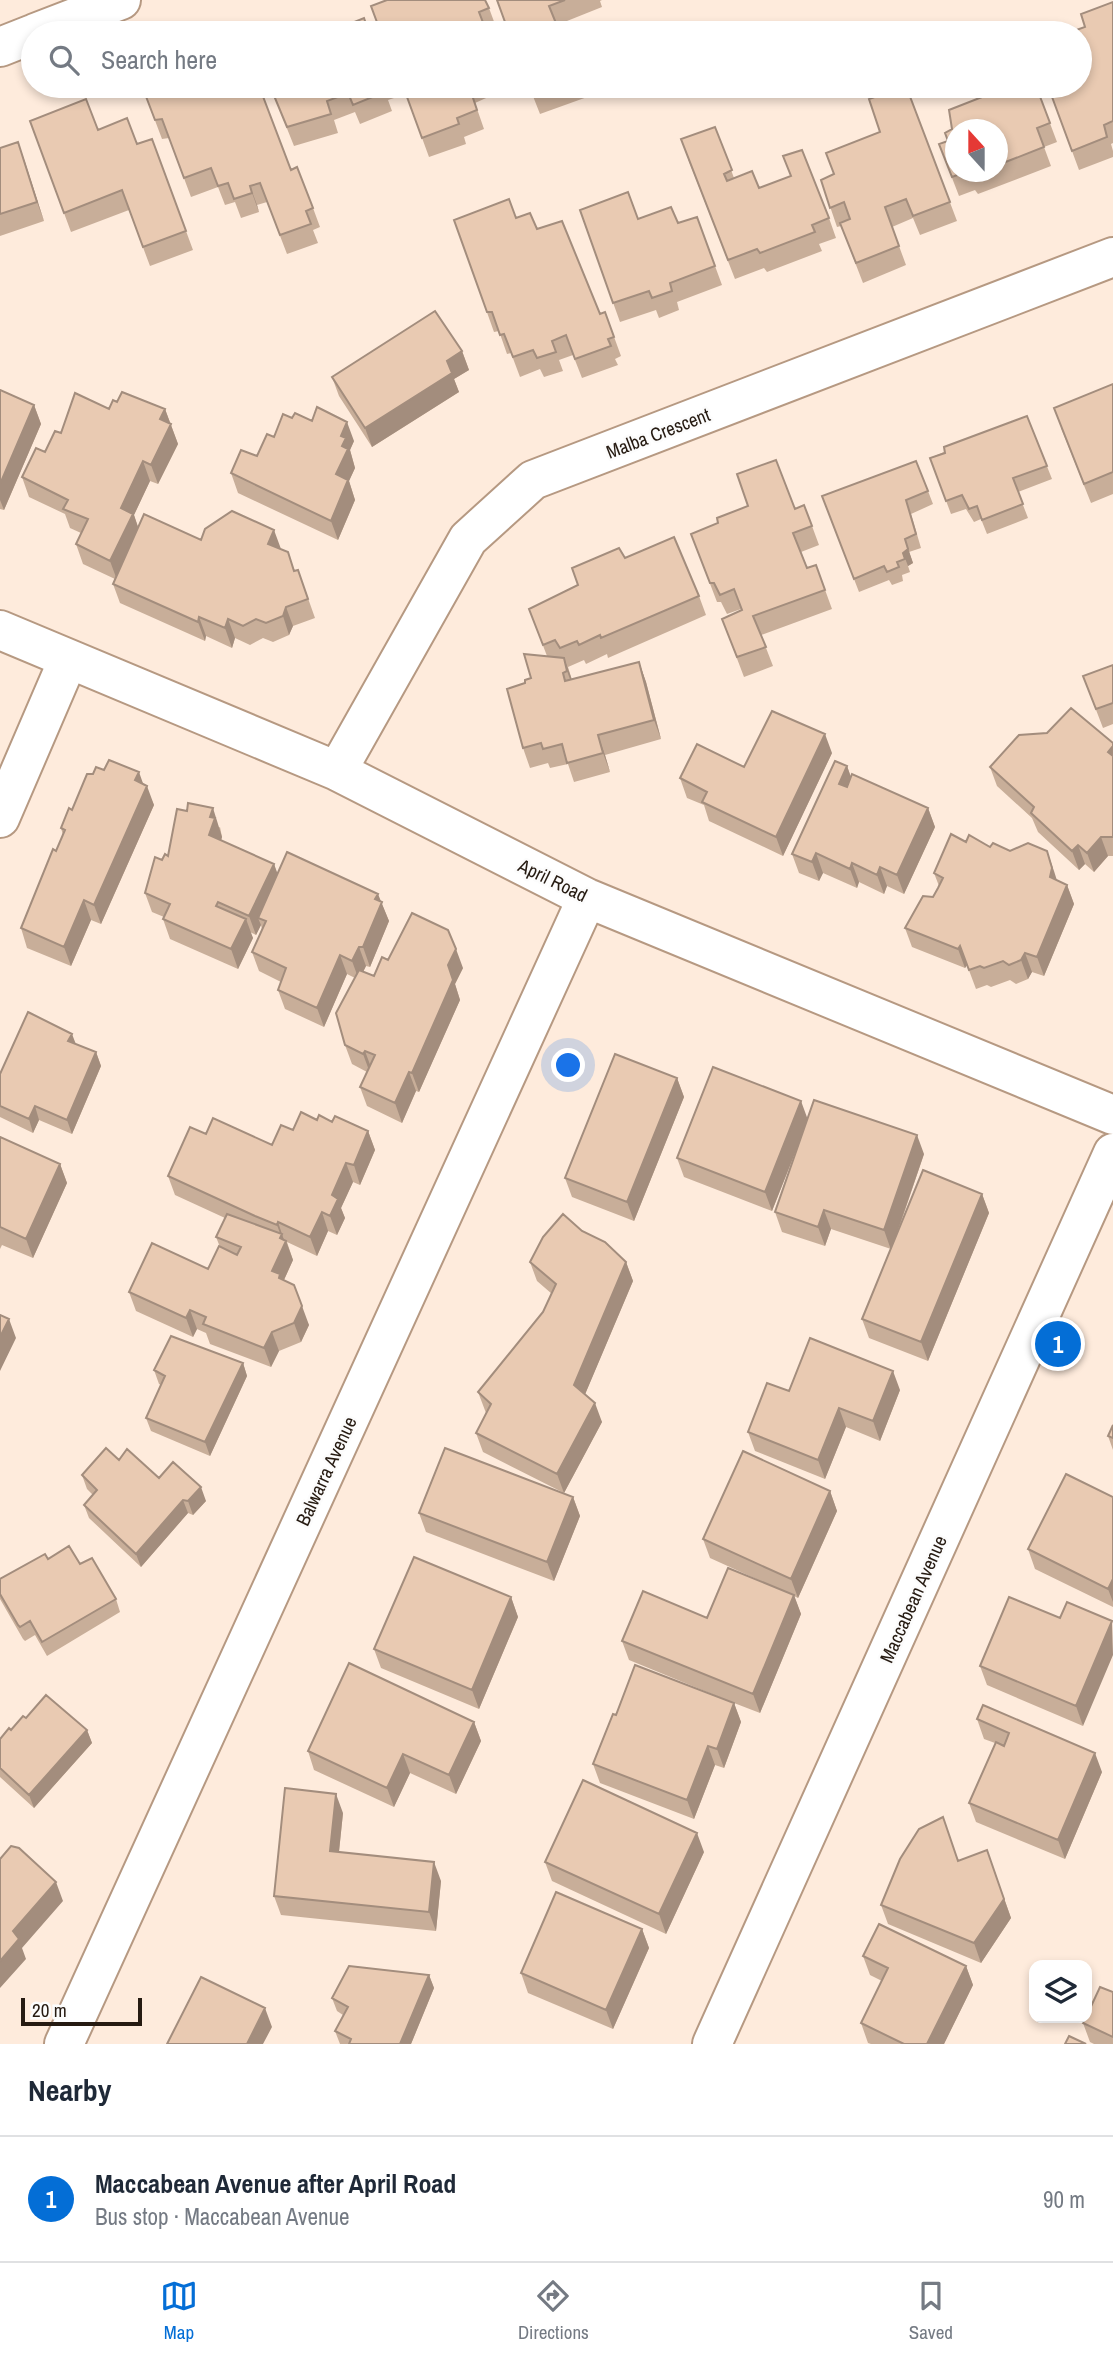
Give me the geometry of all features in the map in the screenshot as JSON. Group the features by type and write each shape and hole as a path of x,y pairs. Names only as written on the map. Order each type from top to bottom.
{"street":[{"path":"67,21 121,0"},
{"path":"0,47 21,39"},
{"name":"Malba Crescent","path":"337,771 468,539 533,480 1113,257"},
{"name":"April Road","path":"0,630 337,771 587,898 1113,1115"},
{"path":"0,818 68,660"},
{"name":"Balwarra Avenue","path":"64,2044 587,898"},
{"name":"Maccabean Avenue","path":"712,2044 1113,1153"}],"building":[{"path":"387,0 485,0 489,8 479,12 482,21 377,21 371,6"},
{"path":"497,0 565,0 549,6 555,21 505,21"},
{"path":"1113,2 1113,121 1104,125 1107,137 1072,151 1052,98 1092,98 1092,21 1083,21 1081,14"},
{"path":"147,98 264,98 291,170 297,167 313,208 306,211 311,224 280,235 260,183 250,186 252,193 234,199 228,183 218,186 211,168 184,178 162,119 155,120"},
{"path":"275,98 335,98 327,101 331,114 287,127"},
{"path":"350,98 370,98 353,105"},
{"path":"407,98 473,98 477,110 457,118 459,124 422,138"},
{"path":"911,98 950,202 913,216 906,199 885,207 899,246 856,263 840,223 850,219 844,202 830,208 821,180 834,174 826,153 880,132 869,99"},
{"path":"980,98 1041,98 1050,123 1037,128 1044,147 1008,161 1008,119 950,119 949,110"},
{"path":"86,99 98,130 127,118 137,144 152,139 186,231 143,247 122,190 64,213 30,121"},
{"path":"715,127 732,170 724,174 727,181 752,171 759,188 791,176 783,156 802,150 829,218 812,225 815,232 760,253 757,249 728,260 681,139"},
{"path":"18,142 37,202 0,214 0,148"},
{"path":"945,142 945,159 939,144"},
{"path":"628,192 638,219 671,207 678,223 697,217 715,266 670,283 672,291 652,298 649,291 613,303 580,210"},
{"path":"509,199 516,218 530,213 537,229 562,221 600,314 605,312 614,337 608,339 611,346 575,359 566,335 552,341 556,352 537,358 533,350 513,357 504,334 500,335 492,312 487,312 454,220"},
{"path":"435,311 462,351 447,361 452,373 365,428 332,377"},
{"path":"1113,384 1113,472 1084,484 1054,408"},
{"path":"0,390 34,405 0,484"},
{"path":"122,392 165,409 160,419 171,424 151,465 143,461 121,508 133,514 110,561 76,544 88,519 63,509 68,500 22,477 36,448 45,452 55,431 61,433 75,393 109,409 113,400 117,402"},
{"path":"317,407 347,422 341,436 346,438 342,446 348,449 336,474 348,480 331,521 231,473 241,450 257,456 267,434 274,437 283,414 292,418 295,413 312,421"},
{"path":"1027,416 1047,466 1013,478 1023,504 982,520 977,506 969,509 962,495 946,501 930,458 945,453 944,447"},
{"path":"776,460 795,509 804,505 812,526 793,533 807,568 816,565 825,590 753,616 766,647 737,657 722,619 742,610 734,589 720,595 714,583 710,583 691,534 718,523 717,518 748,506 737,474"},
{"path":"916,461 928,491 906,500 916,534 905,539 908,549 903,553 905,559 897,562 899,567 887,572 884,566 854,579 822,496"},
{"path":"232,511 274,530 268,544 288,552 294,571 298,570 308,599 286,607 283,616 266,623 256,619 243,626 228,619 225,628 199,617 198,622 113,584 144,514 201,540 205,529"},
{"path":"674,537 699,596 579,645 577,641 560,648 555,640 543,645 529,609 578,585 572,568 619,548 625,558"},
{"path":"524,654 564,658 567,671 563,673 565,681 639,662 654,720 598,735 603,753 567,763 562,744 543,749 541,743 523,748 507,689 531,678"},
{"path":"1113,665 1113,703 1096,709 1083,676"},
{"path":"1071,708 1113,743 1108,752 1113,756 1113,837 1101,837 1087,853 1078,845 1072,851 1031,813 1034,807 990,767 1019,735 1047,733"},
{"path":"772,711 825,734 776,837 702,802 707,792 680,778 697,744 744,767"},
{"path":"109,760 139,772 135,780 147,786 94,905 84,900 64,947 21,928 53,849 56,851 65,830 61,828 69,808 72,810 87,774 93,774 96,767 104,770"},
{"path":"835,761 847,766 839,784 847,787 852,774 928,808 897,875 880,867 877,875 852,863 850,869 816,853 812,862 792,854"},
{"path":"188,803 213,808 210,817 215,818 209,835 274,864 249,916 218,902 216,906 246,919 231,949 163,919 170,904 145,893 155,857 162,860 165,854 168,856 177,809 187,811"},
{"path":"951,834 966,842 969,835 990,847 993,843 1010,851 1028,843 1047,851 1052,868 1050,877 1067,885 1037,957 1025,953 1021,960 1009,965 1003,961 969,970 960,946 958,949 905,928 923,896 933,897 943,878 934,873"},
{"path":"287,852 378,894 375,899 382,902 363,947 359,947 352,961 340,955 317,1008 278,990 286,968 252,952 266,921 258,918"},
{"path":"412,913 448,930 456,949 448,965 453,980 412,1073 409,1072 395,1103 360,1087 375,1055 365,1051 363,1054 345,1045 336,1013 359,970 374,976 382,957 388,960"},
{"path":"28,1012 72,1034 68,1041 96,1052 67,1120 35,1106 29,1119 0,1106 0,1074"},
{"path":"615,1054 677,1078 627,1202 565,1178"},
{"path":"713,1067 801,1101 765,1192 677,1158"},
{"path":"814,1100 917,1135 884,1230 824,1210 818,1227 775,1212"},
{"path":"301,1112 317,1120 319,1115 332,1122 335,1116 368,1131 354,1165 346,1163 332,1195 338,1199 330,1216 322,1212 310,1237 278,1222 277,1225 255,1216 168,1176 190,1127 206,1134 213,1118 272,1145 281,1125 293,1130"},
{"path":"0,1137 60,1164 26,1239 0,1227"},
{"path":"923,1170 982,1194 921,1342 862,1319"},
{"path":"227,1214 282,1234 280,1238 286,1241 272,1271 280,1274 279,1278 294,1285 302,1306 294,1323 272,1332 264,1348 203,1324 206,1317 190,1310 186,1318 129,1292 152,1243 208,1269 219,1246 237,1255 241,1247 216,1237"},
{"path":"563,1214 582,1231 605,1242 626,1262 574,1385 595,1403 557,1474 476,1433 491,1404 478,1392 543,1312 556,1284 530,1262 543,1237"},
{"path":"0,1315 9,1319 0,1337"},
{"path":"171,1336 243,1363 205,1442 146,1418 165,1376 154,1370"},
{"path":"810,1338 893,1371 873,1421 839,1408 818,1460 748,1432 767,1383 789,1391"},
{"path":"1113,1425 1113,1438 1108,1436"},
{"path":"106,1448 119,1460 127,1449 159,1478 173,1462 201,1487 188,1501 183,1500 136,1554 84,1505 97,1490 82,1475"},
{"path":"445,1448 573,1497 547,1562 419,1513"},
{"path":"743,1451 830,1491 791,1579 703,1539"},
{"path":"1066,1474 1113,1497 1113,1579 1108,1589 1028,1549"},
{"path":"69,1546 80,1564 92,1558 116,1599 42,1642 30,1621 20,1627 18,1625 0,1594 0,1579 45,1554 48,1559"},
{"path":"414,1557 511,1597 472,1690 374,1649"},
{"path":"728,1568 794,1595 753,1694 622,1641 643,1591 707,1618"},
{"path":"1009,1597 1060,1618 1067,1602 1112,1621 1076,1706 980,1666"},
{"path":"349,1663 474,1722 449,1775 403,1754 387,1788 308,1751"},
{"path":"635,1665 734,1703 717,1749 708,1746 687,1800 593,1764"},
{"path":"46,1695 87,1730 29,1795 0,1768 0,1739 23,1716 26,1718"},
{"path":"983,1705 1095,1753 1058,1840 969,1803 996,1742 1004,1746 1009,1733 977,1719"},
{"path":"583,1780 697,1833 659,1914 545,1862"},
{"path":"285,1788 336,1794 330,1851 434,1862 429,1912 274,1896"},
{"path":"943,1817 958,1861 987,1850 1004,1899 974,1943 881,1905 900,1859 919,1829"},
{"path":"11,1846 19,1848 56,1882 13,1931 19,1939 0,1961 0,1859"},
{"path":"556,1892 642,1929 606,2010 521,1973"},
{"path":"879,1924 966,1966 927,2044 904,2044 861,2023 888,1968 863,1956"},
{"path":"349,1966 429,1975 400,2044 349,2044 351,2039 335,2031 348,2007 332,1998"},
{"path":"201,1977 265,2008 247,2044 167,2044"},
{"path":"1100,1987 1113,1992 1113,2037 1083,2023 1092,2023 1092,2004"},
{"path":"1069,2036 1086,2044 1065,2044"}],"place":[{"name":"Maccabean Avenue after April Road","path":"1058,1344"}]}
